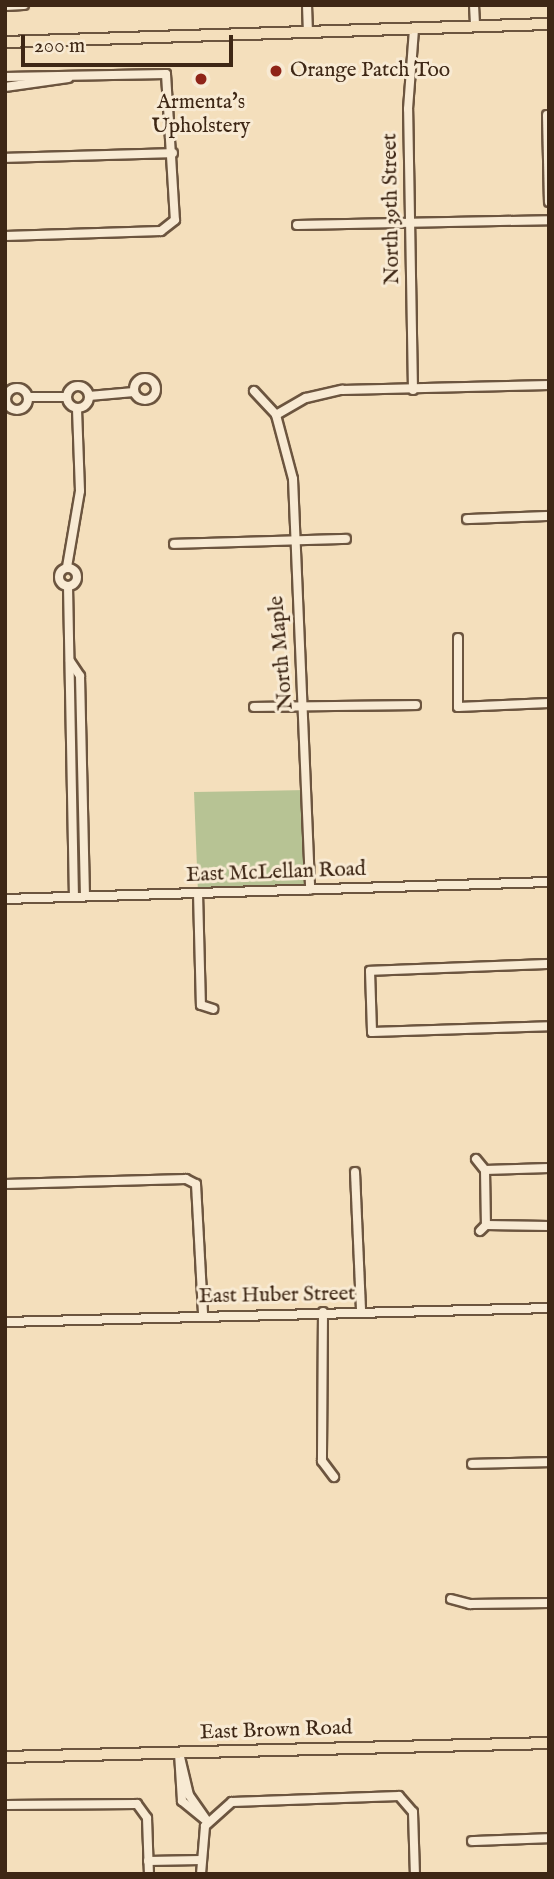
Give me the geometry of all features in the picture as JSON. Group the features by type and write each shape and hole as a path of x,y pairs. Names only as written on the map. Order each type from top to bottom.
{"main road":[{"path":"5,41 549,24"},
{"name":"East Brown Road","path":"5,1757 549,1743"}],"street":[{"path":"5,6 24,5"},
{"path":"307,5 308,32"},
{"path":"474,5 475,27"},
{"name":"North 39th Street","path":"413,390 409,223 414,29"},
{"path":"5,88 76,75"},
{"path":"5,77 76,75 169,78 173,153 171,226 5,236"},
{"path":"16,77 16,88"},
{"path":"547,115 549,202"},
{"path":"5,158 173,153"},
{"path":"297,225 549,220"},
{"path":"254,391 276,415 306,398 342,390 549,385"},
{"path":"29,397 66,397 77,386 89,396"},
{"path":"77,409 89,396 134,392"},
{"path":"66,397 77,409 80,491 67,567 58,578 68,586"},
{"name":"North Maple","path":"276,415 293,479 294,541 305,706 310,890"},
{"path":"467,519 549,516"},
{"path":"174,544 346,539"},
{"path":"67,567 78,577 68,586 75,897"},
{"path":"458,638 458,707 549,703"},
{"path":"70,661 80,676 85,897"},
{"path":"254,707 416,705"},
{"path":"69,716 82,716"},
{"path":"72,823 83,824"},
{"path":"73,856 83,855"},
{"path":"74,871 83,872"},
{"name":"East McLellan Road","path":"5,899 549,883"},
{"path":"198,893 201,1005 213,1009"},
{"path":"549,964 370,971 372,1032 549,1027"},
{"path":"476,1159 485,1170 483,1228 549,1226"},
{"path":"485,1170 549,1168"},
{"path":"355,1172 361,1311"},
{"path":"5,1184 186,1179 196,1184 203,1314"},
{"name":"East Huber Street","path":"5,1322 203,1314 549,1308"},
{"path":"323,1312 322,1461 334,1477"},
{"path":"472,1464 549,1462"},
{"path":"451,1599 470,1604 549,1603"},
{"path":"179,1753 177,1784 188,1802 207,1821"},
{"path":"201,1874 207,1821 240,1800 399,1796 410,1802 415,1874"},
{"path":"5,1805 130,1802 142,1807 149,1874"},
{"path":"472,1841 549,1838"},
{"path":"148,1861 201,1860"}],"green space":[{"path":"307,790 310,890 198,893 194,792"}],"place":[{"name":"Orange Patch Too","path":"276,71"},
{"name":"Armenta's Upholstery","path":"201,79"}]}
